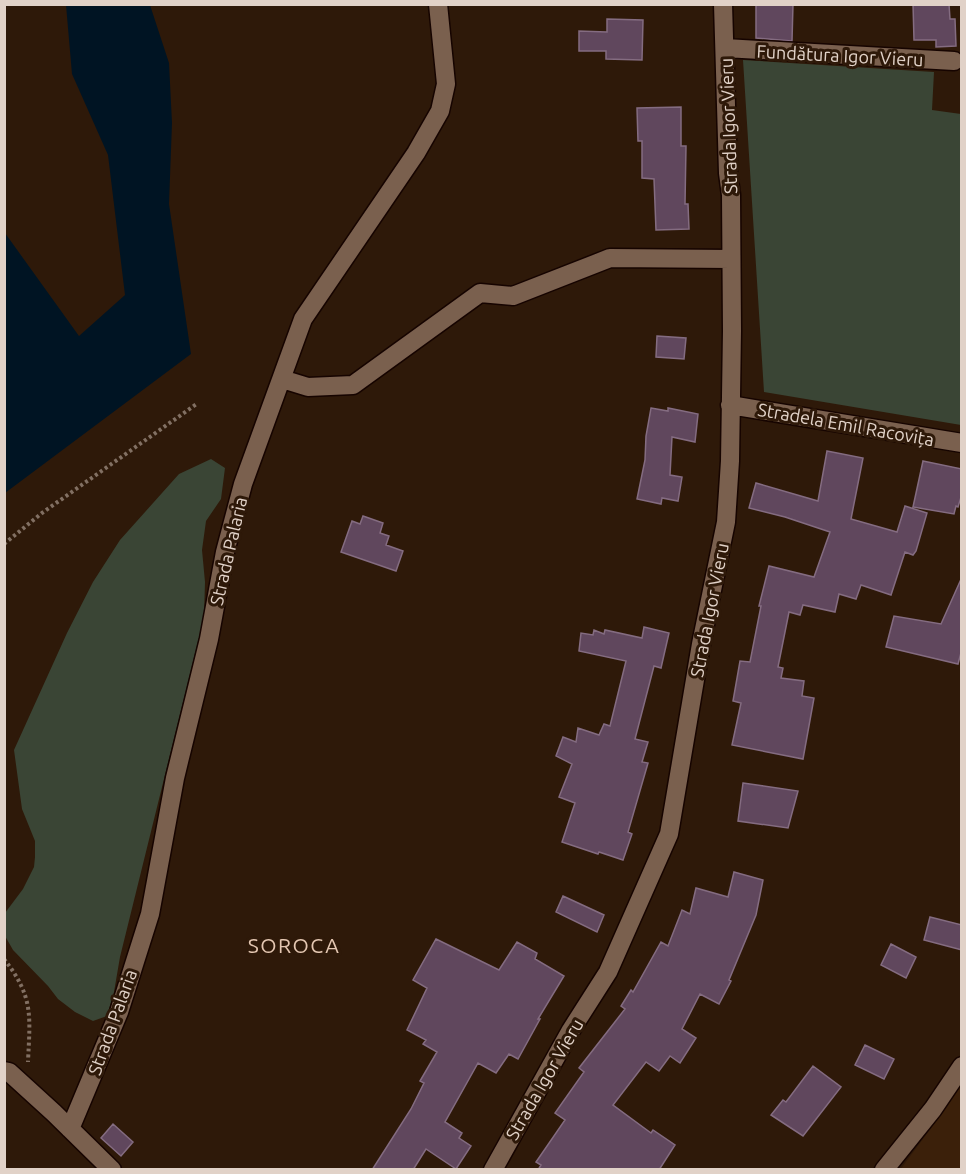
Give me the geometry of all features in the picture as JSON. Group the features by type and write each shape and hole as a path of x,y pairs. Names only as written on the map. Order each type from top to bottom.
{"street":[{"name":"Strada Palaria","path":"70,1129 119,1012 150,914 175,778 209,639 225,552 243,484 303,320 417,153 440,111 446,84 438,4"},
{"name":"Strada Igor Vieru","path":"493,1170 571,1030 608,972 625,938 669,834 701,644 726,522 730,461 731,259 723,4"},
{"name":"Fundătura Igor Vieru","path":"725,48 954,61"},
{"path":"282,379 308,387 353,385 480,293 513,296 610,258 731,259"},
{"name":"Stradela Emil Racovița","path":"730,405 962,443"},
{"path":"884,1170 933,1109 962,1066"},
{"path":"4,1071 9,1072 112,1170"}],"path":[{"path":"4,544 42,513 198,403"},
{"path":"4,959 18,976 29,1002 27,1090"}],"shaded area":[{"path":"961,1082 961,1169 900,1170 934,1124"}],"green space":[{"path":"743,60 934,72 932,110 961,114 961,425 764,392"},
{"path":"211,459 225,468 221,499 206,521 202,550 205,582 204,617 120,957 114,992 107,1016 93,1021 75,1012 58,999 13,950 5,936 5,913 23,889 34,867 35,857 35,841 22,809 14,750 67,633 93,582 120,540 179,474"}],"water":[{"path":"66,5 150,5 169,63 172,123 169,204 191,354 5,493 5,233 79,336 125,295 108,155 72,74"}],"building":[{"path":"793,4 792,41 756,38 756,5"},
{"path":"913,4 949,4 950,19 955,19 956,46 936,47 936,40 914,40"},
{"path":"607,19 643,20 642,60 606,59 606,51 579,51 579,31 607,32"},
{"path":"681,107 681,146 686,146 685,204 688,204 689,229 656,230 654,179 642,178 642,141 638,141 637,108"},
{"path":"657,336 686,338 684,359 656,357"},
{"path":"651,408 668,411 668,408 698,414 695,442 672,437 670,475 682,477 678,501 662,498 661,504 637,499 645,460"},
{"path":"827,451 863,458 851,519 897,532 905,506 927,513 916,551 913,555 905,552 891,595 861,585 856,599 839,594 835,612 803,605 800,615 789,612 778,667 783,668 781,678 804,681 802,696 814,698 803,759 732,745 741,703 733,701 740,661 750,662 761,606 759,606 769,566 814,577 830,532 749,508 756,483 818,501"},
{"path":"923,461 962,469 962,494 954,514 913,507"},
{"path":"363,516 383,523 380,533 389,536 386,545 403,551 396,571 341,552 352,521 360,524"},
{"path":"962,577 962,649 958,664 886,647 894,616 941,624"},
{"path":"644,627 669,633 661,668 654,666 635,739 648,742 642,762 648,763 628,832 632,834 623,860 562,842 575,803 559,797 572,764 556,756 563,737 576,742 578,728 599,735 604,724 610,726 626,661 579,651 581,633 593,635 594,630 604,634 605,630 642,638"},
{"path":"743,783 798,791 788,828 738,821"},
{"path":"734,872 763,880 756,915 729,980 731,981 719,1004 700,994 682,1029 696,1038 680,1063 670,1056 659,1071 646,1062 613,1105 651,1133 653,1130 675,1145 659,1170 538,1170 541,1165 536,1162 565,1120 555,1113 584,1072 579,1068 625,1009 621,1006 631,990 633,992 661,942 668,946 682,910 690,914 696,888 728,897"},
{"path":"563,896 604,915 597,932 556,912"},
{"path":"930,917 962,925 962,950 924,940"},
{"path":"436,939 499,970 517,942 537,953 535,959 564,976 538,1019 540,1019 518,1059 509,1054 496,1073 478,1063 445,1122 462,1133 459,1138 471,1146 456,1169 426,1149 413,1170 372,1170 411,1109 424,1083 420,1081 437,1052 423,1044 426,1040 407,1030 427,988 413,980"},
{"path":"891,944 916,957 906,978 881,965"},
{"path":"865,1045 894,1059 884,1079 855,1065"},
{"path":"813,1066 841,1087 803,1136 771,1115 783,1100 786,1102"},
{"path":"113,1124 133,1142 121,1156 101,1138"}],"district":[{"name":"SOROCA","path":"294,945"}]}
